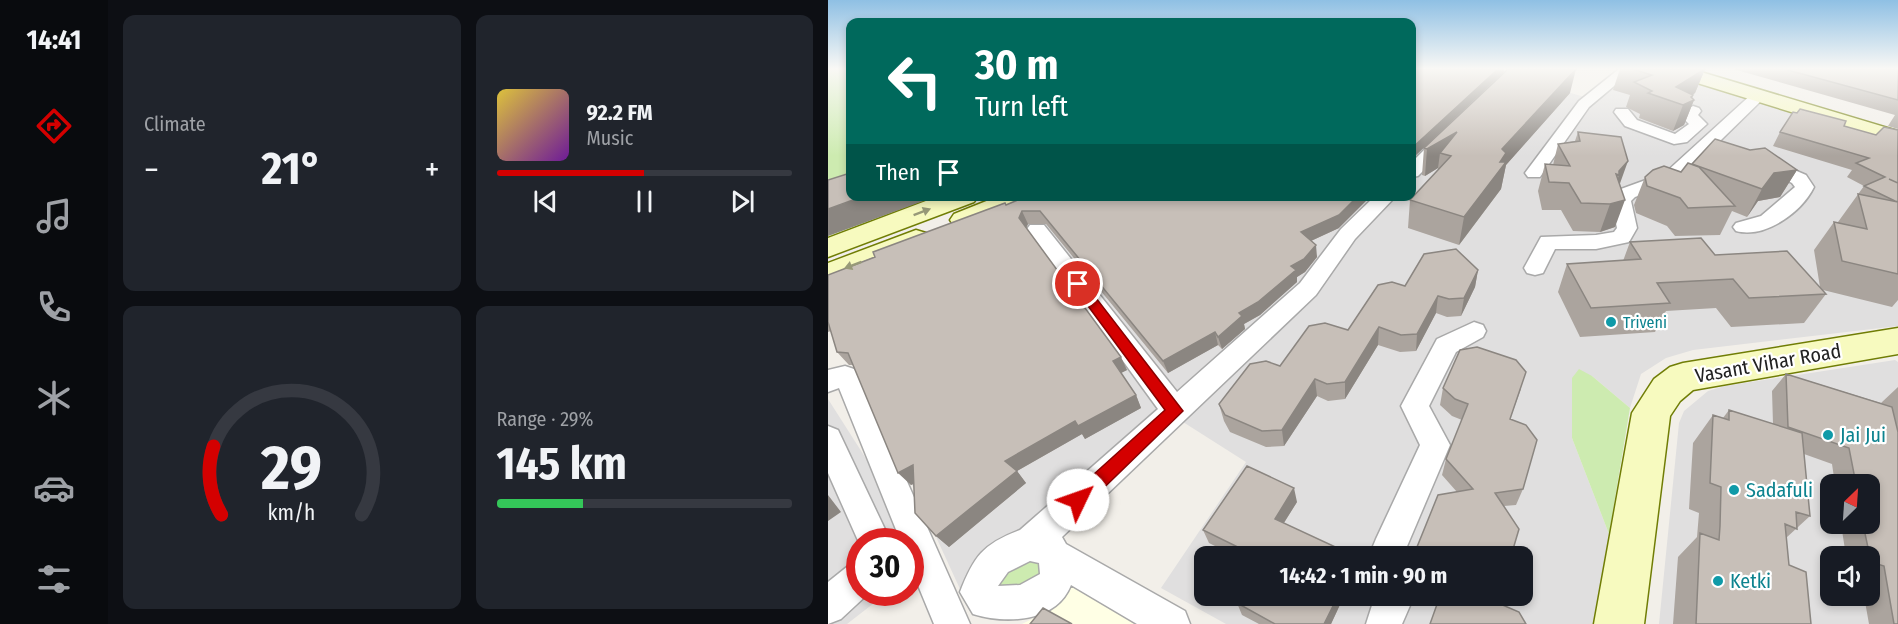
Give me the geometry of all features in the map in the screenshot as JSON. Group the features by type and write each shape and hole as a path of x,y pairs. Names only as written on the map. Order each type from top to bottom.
{"street":[{"path":"1533,173 1590,98"},
{"path":"1535,268 1548,242 1596,242 1623,237 1627,228 1621,200 1628,193 1672,177 1756,98"},
{"path":"1769,98 1898,138"},
{"path":"1802,98 1898,127"},
{"path":"1675,105 1729,122"},
{"path":"1622,112 1632,123 1674,138 1681,138 1699,124 1687,114 1694,111"},
{"path":"1416,168 1461,124"},
{"path":"1708,143 1775,166 1798,179 1805,187 1801,196 1777,217 1763,225 1743,227"},
{"path":"828,248 951,201"},
{"path":"828,273 1011,201"},
{"path":"1043,551 1175,411 1308,289 1348,234 1382,201"},
{"path":"1037,229 1175,411"},
{"path":"1390,546 1435,445 1415,406 1446,346 1474,330"},
{"name":"Vasant Vihar Road","path":"1619,624 1652,413 1667,390 1683,377 1898,341"},
{"path":"828,381 844,376 849,382 964,615"},
{"path":"828,439 869,528"},
{"path":"964,615 1014,620 1040,604 1050,593 1056,579 1043,551"},
{"path":"964,615 994,563 1005,554 1043,551 1172,624"},
{"path":"828,606 846,591"},
{"path":"1384,624 1392,606"}],"shaded area":[{"path":"1416,98 1588,98 1595,100 1598,98 1754,98 1868,133 1898,166 1898,326 1693,350 1666,358 1641,374 1630,408 1592,376 1572,438 1609,534 1594,624 1226,624 1161,588 1246,462 1183,422 1044,528 990,559 960,589 828,302 828,296 1057,201 1416,201"},
{"path":"1895,360 1898,362 1898,624 1659,624 1679,423 1684,411 1708,391 1725,386"},
{"path":"828,399 910,528 846,528 846,606 870,606 847,624 828,624"},
{"path":"924,550 930,559 924,564"},
{"path":"1073,586 1138,624 1022,624 1034,618"}],"green space":[{"path":"828,98 846,98 846,201 926,201 828,236"},
{"path":"1579,369 1592,376 1630,408 1609,534 1572,438 1572,378"},
{"path":"1016,558 1040,560 1045,572 1008,608 994,580"}],"building":[{"path":"1416,98 1466,98 1416,144"},
{"path":"1477,98 1549,98 1502,149 1506,153 1500,162 1506,162 1464,217 1413,201 1416,201 1416,194 1451,156 1440,153 1457,132 1427,149 1424,148"},
{"path":"1663,98 1694,100 1683,105"},
{"path":"1800,109 1846,121 1844,126 1876,135 1884,127 1898,130 1898,202 1864,186 1885,177 1856,163 1869,158 1780,132 1793,112 1797,113"},
{"path":"1578,132 1621,137 1628,161 1619,171 1619,175 1616,174 1625,200 1610,204 1581,203 1569,183 1549,182 1545,164 1570,166 1558,144 1580,141"},
{"path":"1715,139 1750,150 1765,148 1797,170 1774,173 1762,189 1692,164"},
{"path":"1688,163 1699,167 1735,206 1688,208 1680,198 1647,186 1645,177 1653,170 1664,166 1681,172"},
{"path":"846,174 846,201 850,201 828,209 828,180"},
{"path":"1858,194 1898,202 1898,274 1842,261 1834,222 1867,229"},
{"path":"1015,201 1353,201 1339,215 1301,232 1316,245 1304,259 1291,266 1296,270 1258,302 1239,313 1242,316 1218,337 1215,332 1163,361 1040,211 1022,211 1019,218 1121,357 1113,361 1136,395 1078,426 1075,421 1005,461 1017,471 936,536 915,513 913,465 898,473 848,353 837,352 828,322 828,275 875,257 873,252 1005,203 1006,205"},
{"path":"1701,238 1715,255 1787,251 1826,294 1749,298 1733,279 1657,283 1670,303 1591,308 1567,264 1641,259 1630,242"},
{"path":"1456,249 1478,270 1464,298 1449,299 1438,296 1417,334 1401,335 1379,327 1345,382 1327,384 1315,379 1282,430 1262,431 1225,415 1219,404 1250,364 1266,361 1280,366 1309,326 1325,323 1348,330 1378,285 1392,282 1405,286 1424,254"},
{"path":"1477,347 1516,360 1526,372 1510,419 1526,425 1537,440 1523,489 1495,493 1519,529 1514,546 1417,546 1438,495 1473,489 1446,459 1468,404 1455,399 1443,388 1460,350"},
{"path":"1786,374 1892,407 1898,432 1898,624 1894,624 1884,566 1880,565 1880,546 1868,546 1865,534 1880,534 1880,474 1854,474 1849,448 1788,427"},
{"path":"1729,410 1802,433 1810,516 1796,512 1797,529 1785,524 1789,565 1806,572 1811,624 1696,624 1700,533 1719,540 1721,487 1710,483 1713,415 1729,420"},
{"path":"1247,466 1294,488 1275,519 1333,546 1236,546 1203,530"},
{"path":"1242,606 1333,606 1324,624 1275,624"},
{"path":"1436,606 1505,606 1519,612 1526,624 1430,624"},
{"path":"1043,608 1072,624 1030,624"}],"place":[{"name":"Triveni","path":"1611,322"},
{"name":"Jai Jui","path":"1828,435"},
{"name":"Sadafuli","path":"1734,490"},
{"name":"Ketki","path":"1718,581"}],"route":[{"path":"1078,284 1175,411 1078,500"}]}
